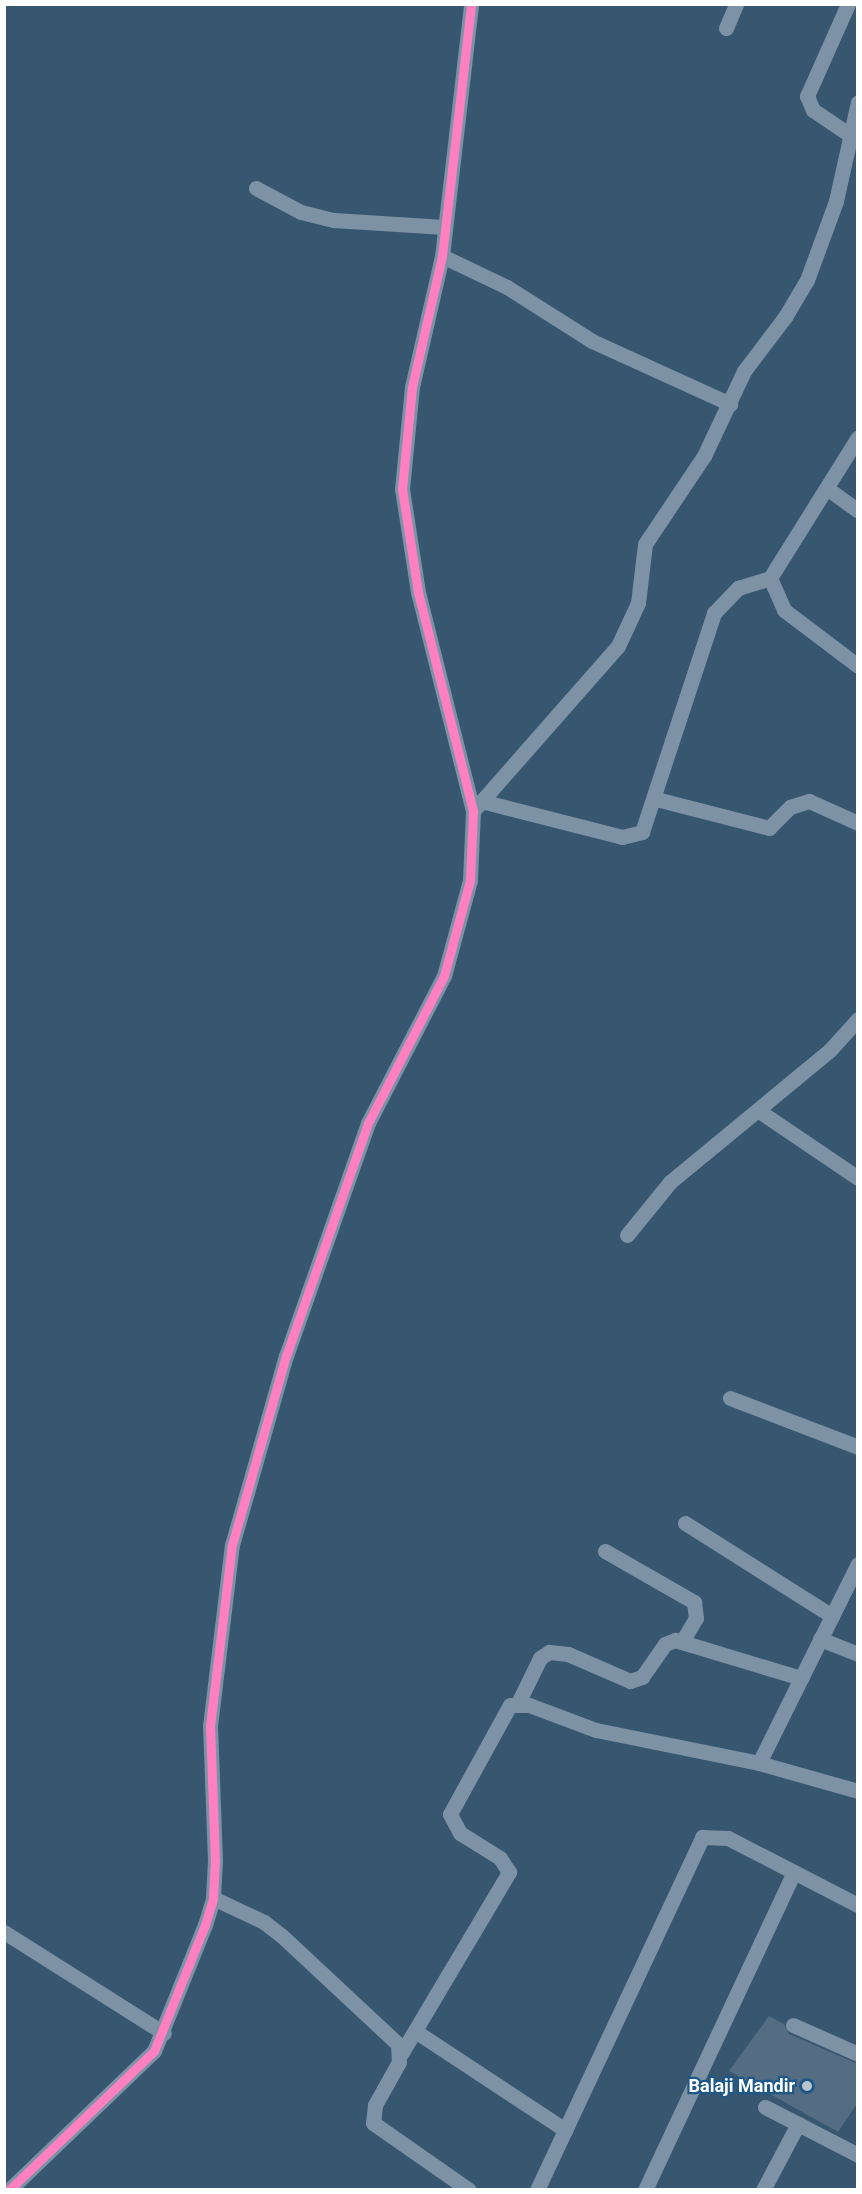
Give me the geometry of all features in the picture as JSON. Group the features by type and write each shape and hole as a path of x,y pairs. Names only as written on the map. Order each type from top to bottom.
{"street":[{"path":"9,2190 154,2051 164,2033 213,1898 210,1726 232,1545 286,1356 368,1123 444,976 470,880 477,806 422,613 403,509 412,387 442,256 471,4"},
{"path":"726,28 736,4"},
{"path":"848,4 807,96 813,110 852,146"},
{"path":"477,806 618,646 638,603 645,544 704,456 744,371 786,317 807,279 836,201 852,146 858,102"},
{"path":"256,188 301,212 334,220 444,227"},
{"path":"442,256 507,287 592,341 730,404"},
{"path":"477,806 633,837 648,822 714,613 738,588 770,578 828,489 858,437"},
{"path":"828,489 858,511"},
{"path":"770,578 784,610 858,666"},
{"path":"656,799 769,828 790,807 809,801 858,823"},
{"path":"627,1235 678,1174 759,1111 830,1050 858,1019"},
{"path":"759,1111 858,1178"},
{"path":"730,1398 858,1448"},
{"path":"685,1523 832,1616"},
{"path":"605,1551 694,1602 696,1618 683,1640"},
{"path":"759,1763 832,1616 853,1586 858,1564"},
{"path":"820,1639 858,1654"},
{"path":"469,2190 374,2123 375,2105 401,2054 509,1872 500,1858 460,1833 450,1814 504,1712 518,1703 540,1658 549,1652 568,1653 630,1681 642,1677 665,1644 683,1640 801,1678"},
{"path":"518,1703 596,1730 759,1763 858,1791"},
{"path":"537,2190 702,1837 720,1834 858,1905"},
{"path":"645,2190 794,1872"},
{"path":"213,1898 282,1936 398,2044 401,2054"},
{"path":"4,1932 164,2033"},
{"path":"793,2025 858,2054"},
{"path":"415,2031 565,2130"},
{"path":"765,2107 858,2155"},
{"path":"763,2190 798,2124"}],"building":[{"name":"Balaji Mandir","path":"769,2016 784,2024 789,2034 858,2064 858,2102 838,2132 729,2071"}],"cycle path":[{"path":"9,2190 154,2051 205,1925 213,1898 215,1861 210,1726 232,1545 286,1356 368,1123 444,976 470,880 473,811 418,592 402,489 412,387 442,256 471,4"}],"place":[{"name":"Balaji Mandir","path":"807,2086"}]}
